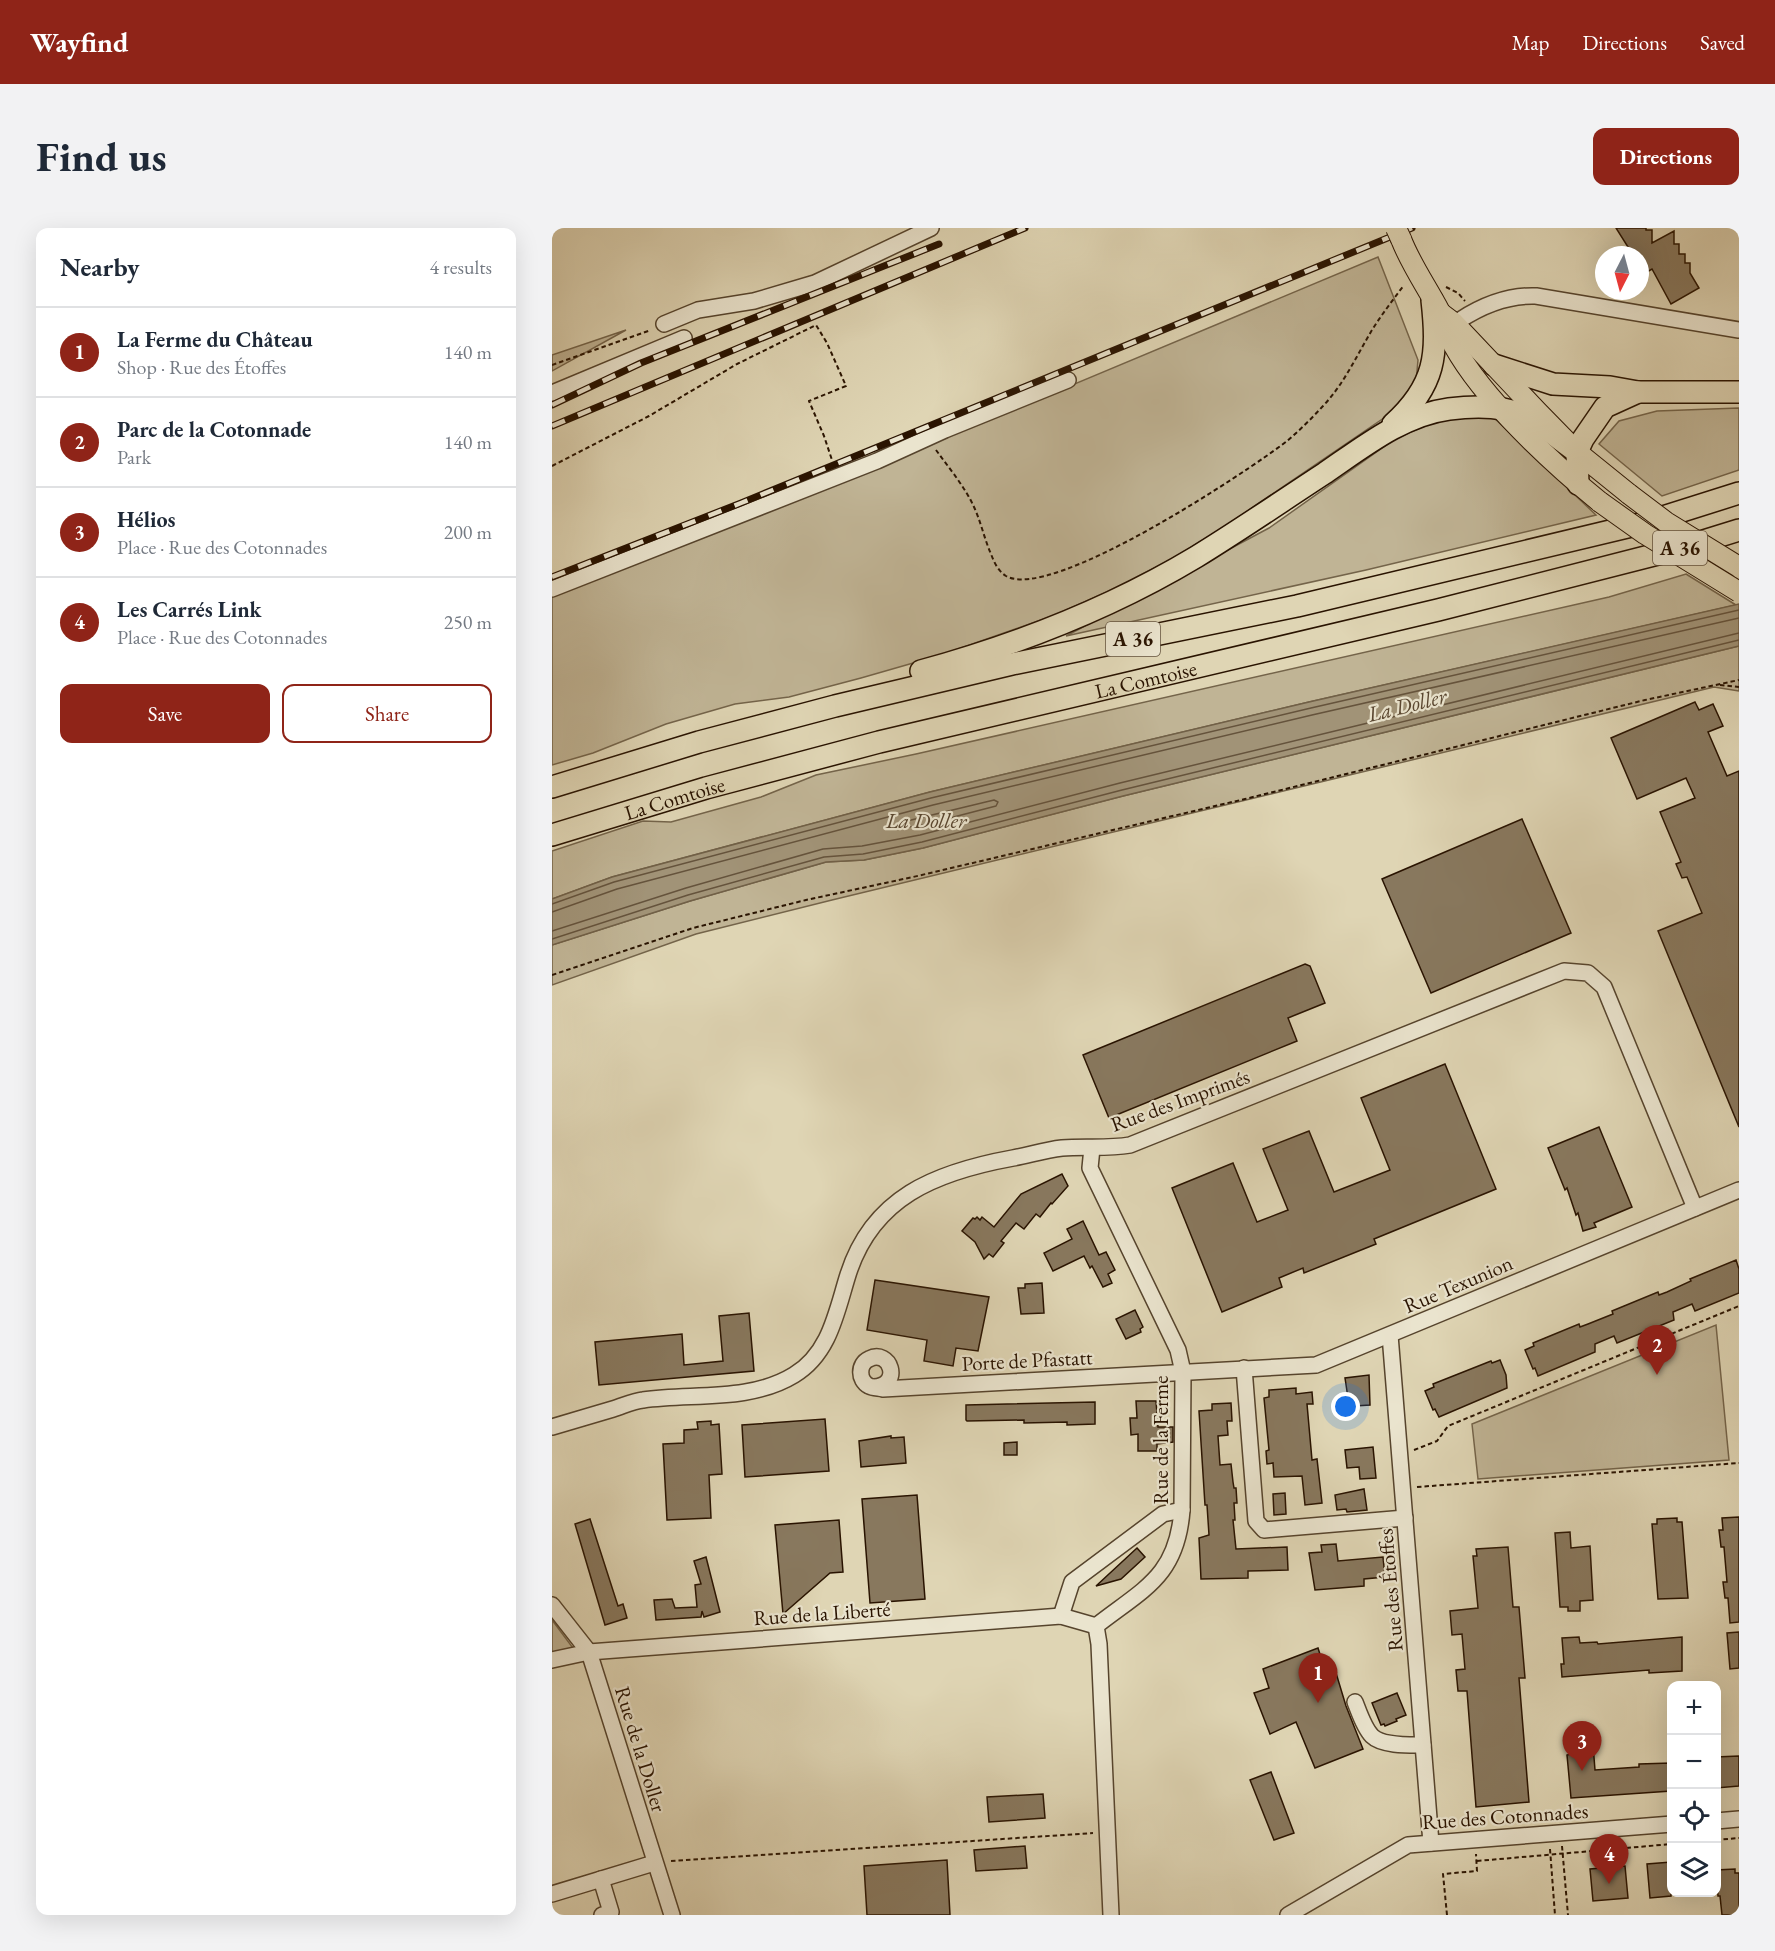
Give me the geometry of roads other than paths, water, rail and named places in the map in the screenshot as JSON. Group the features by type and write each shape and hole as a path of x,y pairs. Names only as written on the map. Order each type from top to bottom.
{"highway":[{"path":"835,706 901,677 1016,641 1131,592 1204,552 1381,435 1402,416 1417,398 1430,373 1434,360 1436,306"},
{"path":"1494,365 1553,384 1610,387 1638,392 1739,392"},
{"path":"1578,484 1577,452 1605,407 1638,392"},
{"path":"1381,435 1432,412 1461,408 1501,408 1524,416 1577,452"},
{"name":"La Comtoise","path":"552,787 699,742 835,706 1012,664 1320,601 1644,523 1739,494"},
{"name":"La Comtoise","path":"552,835 706,788 879,742 1438,610 1681,548 1739,530"}],"main road":[{"path":"1398,234 1453,344 1501,408 1578,484 1600,502 1645,534 1739,592"},
{"path":"1436,306 1577,452 1666,522 1739,567"}],"street":[{"path":"664,324 698,310 754,301 815,283 931,228"},
{"path":"1460,320 1494,303 1522,296 1536,296 1739,330"},
{"path":"552,393 684,338"},
{"path":"552,589 834,478 1068,380"},
{"name":"Rue des Imprimés","path":"552,1427 641,1400 754,1391 782,1382 796,1374 826,1342 839,1311 847,1277 857,1250 876,1220 911,1192 947,1173 988,1162 1063,1148 1111,1148 1130,1145 1564,971 1588,973 1604,987 1695,1208"},
{"name":"Rue de la Ferme","path":"1092,1148 1090,1168 1178,1350 1183,1372 1182,1510 1180,1532 1175,1550 1159,1577 1096,1626"},
{"name":"Rue Texunion","path":"1183,1372 1316,1365 1739,1190"},
{"name":"Rue des Étoffes","path":"1390,1335 1431,1843"},
{"path":"1244,1368 1256,1521 1264,1530 1405,1518"},
{"name":"Porte de Pfastatt","path":"874,1387 883,1389 1183,1372"},
{"path":"1061,1616 1072,1582 1163,1514 1182,1510"},
{"name":"Rue de la Doller","path":"552,1605 589,1653 672,1915"},
{"name":"Rue de la Liberté","path":"552,1660 589,1653 1061,1616 1096,1626"},
{"path":"1096,1626 1099,1644 1111,1915"},
{"path":"1354,1702 1371,1735 1378,1741 1402,1745 1423,1745"},
{"path":"1721,1821 1739,1819"},
{"name":"Rue des Cotonnades","path":"1288,1915 1408,1845 1667,1824"},
{"path":"552,1894 654,1863"},
{"path":"602,1879 611,1912 602,1915"}],"water":[{"name":"La Doller","path":"1739,604 1739,646 1123,796 923,848 864,860 826,862 690,901 552,945 552,899 612,877 930,792 1309,702"}],"railway":[{"path":"552,426 1025,228"},
{"path":"552,577 741,503 1412,228"},
{"path":"552,405 641,363 939,244"}],"place":[{"name":"Parc de la Cotonnade","path":"1657,1375"},
{"name":"La Ferme du Château","path":"1318,1703"},
{"name":"Hélios","path":"1582,1771"},
{"name":"Les Carrés Link","path":"1609,1884"}]}
